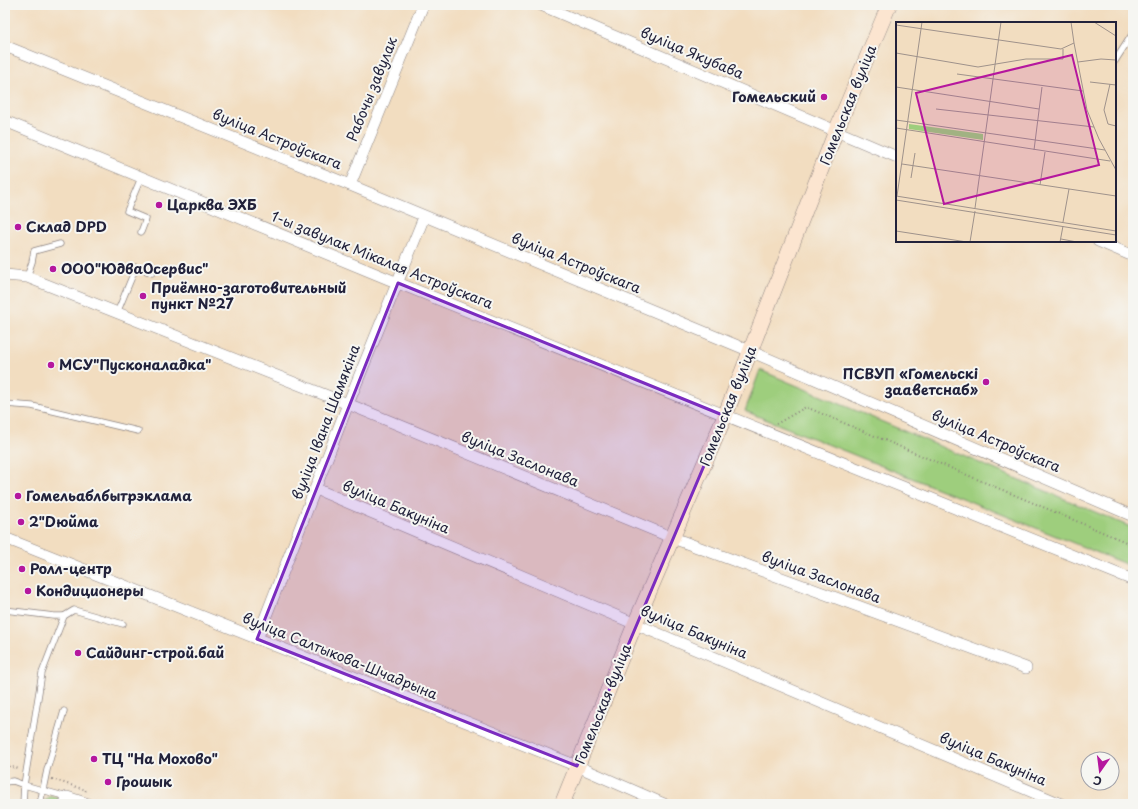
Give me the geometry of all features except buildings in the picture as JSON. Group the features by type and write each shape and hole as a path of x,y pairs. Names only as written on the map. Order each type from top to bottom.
{"street":[{"name":"Рабочы завулак","path":"350,185 422,5"},
{"name":"вуліца Якубава","path":"541,5 896,157"},
{"name":"Гомельская вуліца","path":"562,804 636,624 725,416 836,131 889,5"},
{"name":"вуліца Астроўскага","path":"5,46 350,185 750,351 1133,516"},
{"name":"1-ы завулак Мікалая Астроўскага","path":"5,121 725,416"},
{"name":"вуліца Івана Шамякіна","path":"257,639 348,404 424,217"},
{"path":"1100,242 1133,256"},
{"name":"вуліца Заслонава","path":"5,275 27,277 348,404 673,538 1026,668"},
{"path":"725,416 1133,580"},
{"name":"вуліца Бакуніна","path":"316,489 1061,804"},
{"name":"вуліца Салтыкова-Шчадрына","path":"5,538 577,766 664,804"},
{"path":"66,801 88,804"}],"lane":[{"path":"1116,60 1133,33"},
{"path":"141,232 146,219 127,211 142,178"},
{"path":"27,277 34,251 60,244"},
{"path":"117,313 136,266 152,273"},
{"path":"5,404 32,406 138,431"},
{"path":"5,610 64,616 74,610 123,624"},
{"path":"23,804 24,785 42,672 64,616"},
{"path":"40,804 47,770 64,711"},
{"path":"5,782 13,781 43,791 66,801"}],"path":[{"path":"764,431 806,407 1133,545"}],"highlighted area":[{"path":"398,283 725,416 577,766 257,639"}],"green space":[{"path":"760,370 1133,528 1133,567 745,411"},
{"path":"51,796 58,798 60,804 45,804 45,800"}],"place":[{"name":"Гомельский","path":"824,97"},
{"name":"Царква ЭХБ","path":"159,205"},
{"name":"Склад DPD","path":"18,227"},
{"name":"ООО\"Юдва0сервис\"","path":"53,269"},
{"name":"Приёмно-заготовительный пункт №27","path":"143,296"},
{"name":"МСУ\"Пусконаладка\"","path":"51,365"},
{"name":"ПСВУП «Гомельскі зааветснаб»","path":"986,382"},
{"name":"Гомельаблбытрэклама","path":"18,496"},
{"name":"2\"Dюйма","path":"21,522"},
{"name":"Ролл-центр","path":"22,569"},
{"name":"Кондиционеры","path":"28,591"},
{"name":"Сайдинг-строй.бай","path":"78,653"},
{"name":"ТЦ \"На Мохово\"","path":"94,759"},
{"name":"Грошык","path":"108,782"}]}
